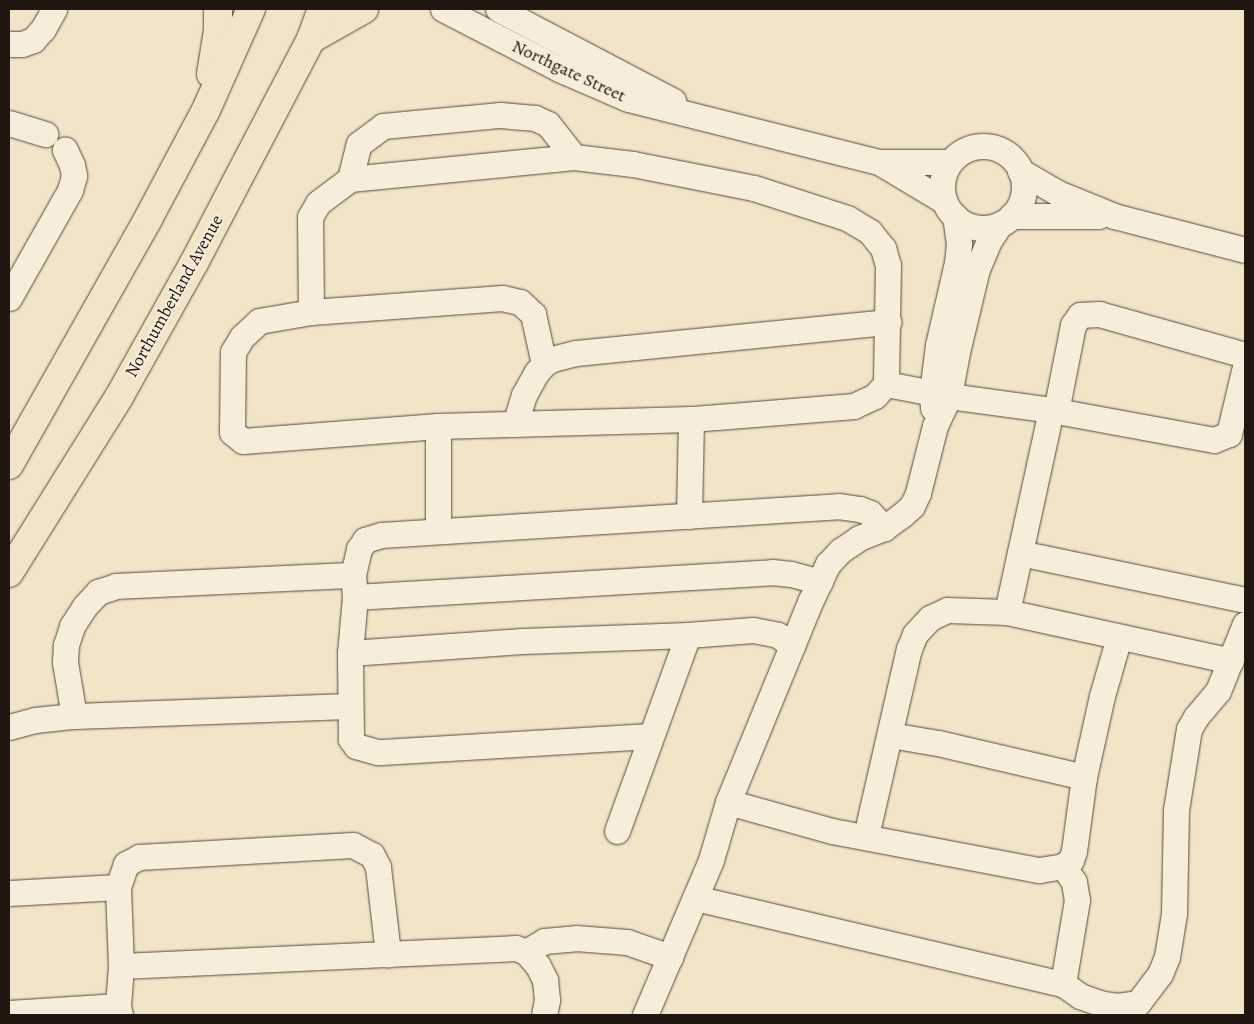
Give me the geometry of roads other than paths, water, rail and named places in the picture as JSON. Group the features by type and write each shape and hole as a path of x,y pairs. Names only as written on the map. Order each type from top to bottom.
{"main road":[{"path":"206,110 218,31 218,9"},
{"path":"9,465 143,228 206,110 251,9"},
{"name":"Northumberland Avenue","path":"9,573 123,388 194,263 311,39 322,9"},
{"path":"311,39 364,9"}],"street":[{"path":"9,44 22,44 33,40 43,29 54,9"},
{"name":"Northgate Street","path":"443,9 558,69 614,93 660,109 702,116 879,162 950,162"},
{"name":"Northgate Street","path":"498,9 702,116"},
{"path":"350,179 359,144 383,126 500,115 535,118 548,124 574,157"},
{"path":"9,123 45,134"},
{"path":"645,1015 718,839 728,802 828,564 840,551 859,538 884,528 912,506 918,493 935,426 963,284 959,244 942,187 944,174 950,162 960,153 972,147 985,146 998,149 1010,156 1020,171 1024,192 1020,205 1006,220 963,284"},
{"path":"9,298 70,190 74,176 72,165 65,150"},
{"path":"311,312 310,217 318,203 350,179 574,157 633,164 754,188 847,218 870,232 880,241 883,248 888,265 886,384 875,396 854,406 691,419 438,426 243,441 232,432 233,352 242,337 259,321 311,312 502,298 520,302 533,314 544,364"},
{"name":"Northgate Street","path":"879,162 949,208"},
{"path":"1020,171 1058,193 1114,216 1245,250"},
{"path":"949,208 961,222 974,227 987,227 1006,220 1114,216"},
{"path":"1007,612 1071,332 1073,324 1080,315 1099,314 1245,355"},
{"path":"515,424 524,395 544,364 576,353 888,322"},
{"path":"886,384 940,394 1053,410 1214,440 1229,434 1245,366"},
{"path":"689,516 691,419"},
{"path":"438,426 438,531"},
{"path":"650,736 377,752 356,746 351,739 350,653 354,586 359,549 365,540 381,535 848,507 870,513 884,528"},
{"path":"1020,553 1245,600"},
{"path":"74,716 65,662 66,645 72,626 85,606 98,592 116,586 354,586 772,572 791,574 820,582"},
{"path":"866,836 909,649 915,634 930,618 946,610 1007,612 1232,661"},
{"path":"695,898 1063,984 1080,996 1117,1006 1138,1003 1160,974 1167,957 1174,914 1176,810 1186,742 1196,717 1218,691 1232,661 1245,624"},
{"path":"350,653 523,642 767,631 778,635 792,646"},
{"path":"617,831 688,635"},
{"path":"728,802 832,831 1039,870 1064,866 1071,860 1074,851 1084,776 1102,696 1119,637"},
{"path":"9,727 35,720 74,716 350,706"},
{"path":"890,735 938,743 1084,776"},
{"path":"9,1013 119,1011 121,966 118,887 126,864 139,858 353,845 372,854 378,867 388,954"},
{"path":"1063,984 1077,900 1074,882 1064,866"},
{"path":"9,893 118,887"},
{"path":"526,952 544,941 576,938 627,942 670,957"},
{"path":"121,966 516,948 526,952 538,966 545,980 547,1000 544,1015"}]}
